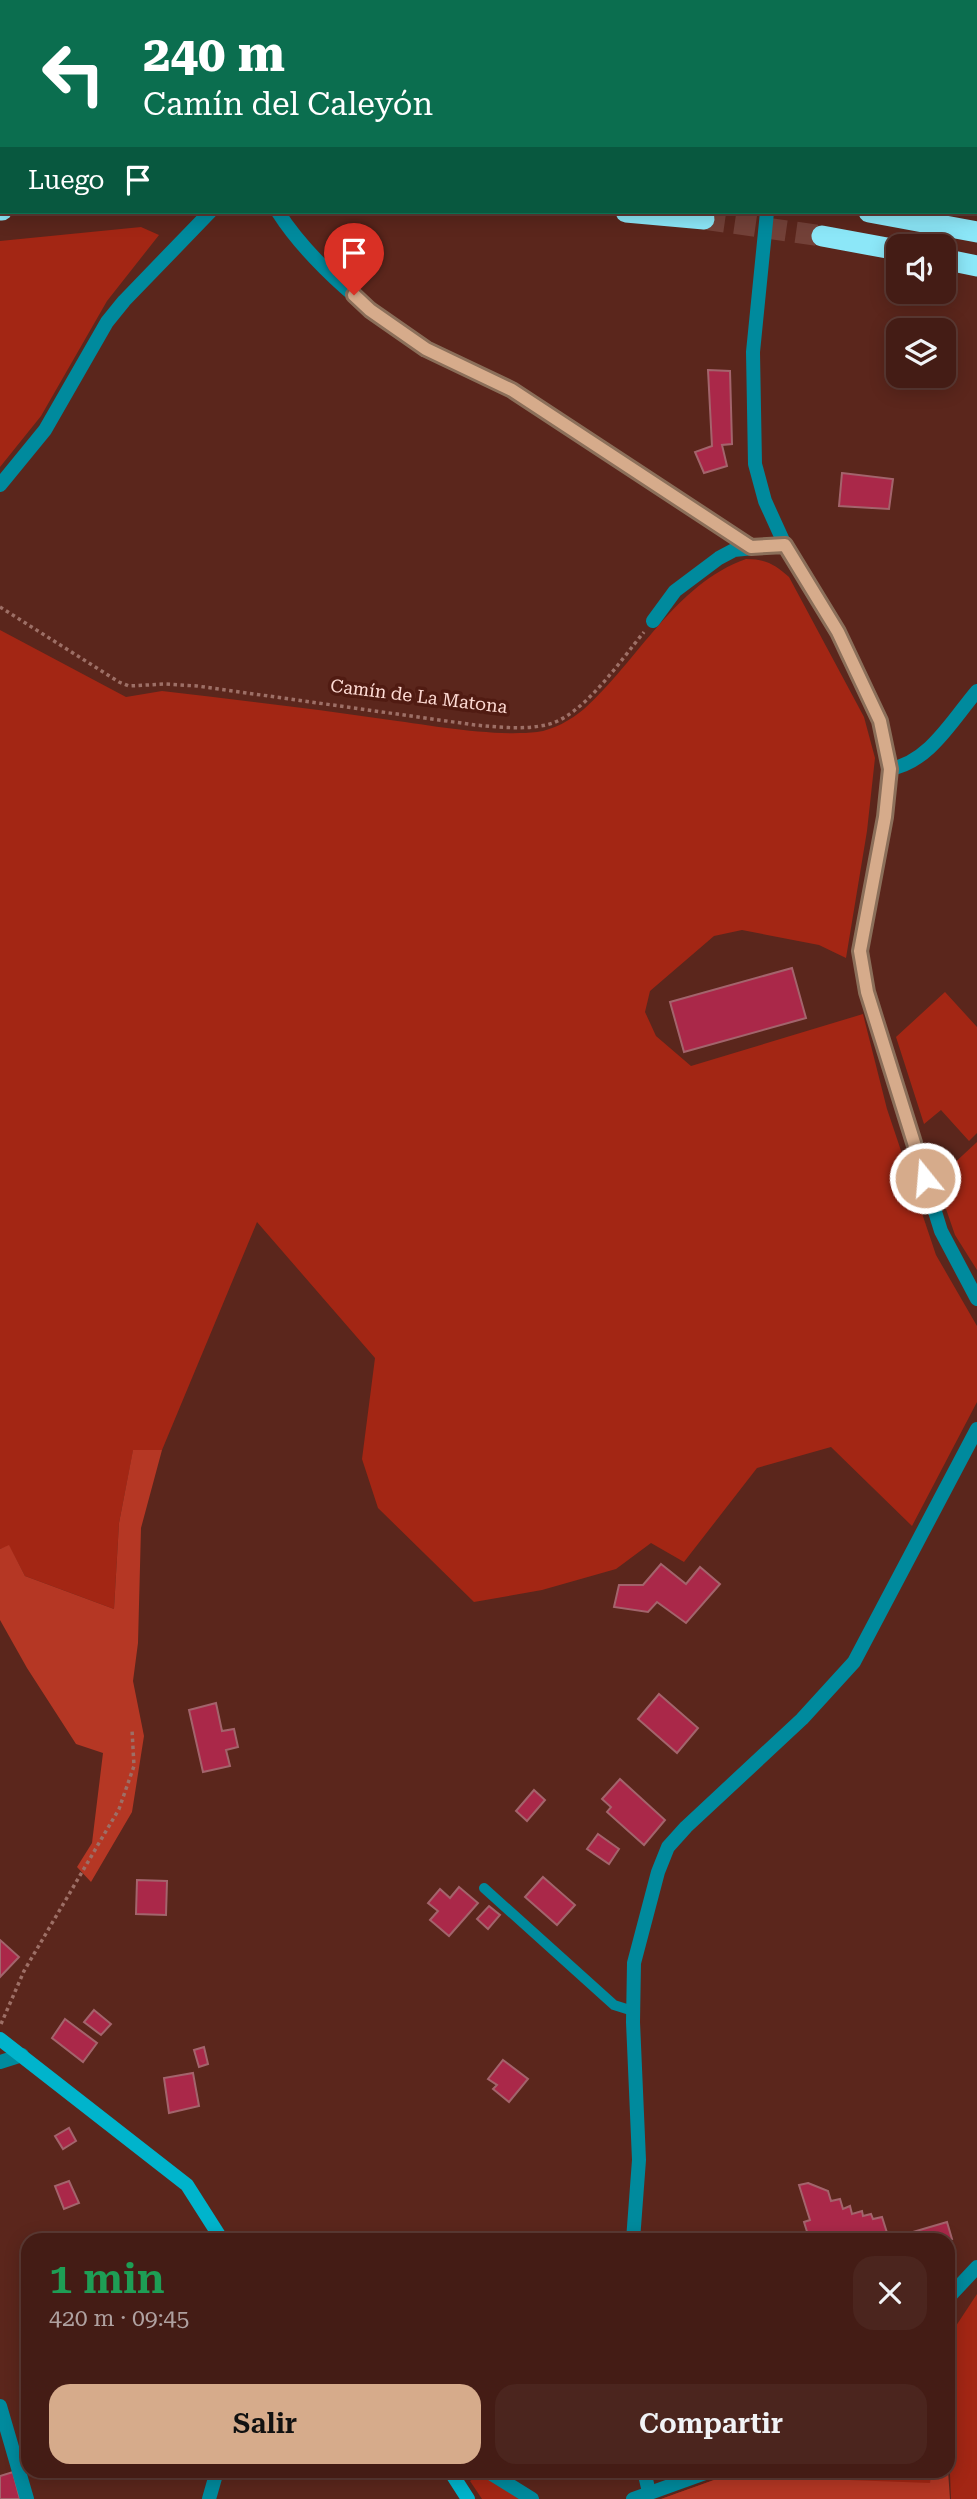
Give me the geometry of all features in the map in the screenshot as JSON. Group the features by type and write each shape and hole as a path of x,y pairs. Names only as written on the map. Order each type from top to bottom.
{"highway":[{"path":"648,214 704,219"},
{"path":"880,214 977,232"},
{"path":"822,236 886,248"},
{"path":"956,262 977,266"}],"street":[{"path":"0,485 44,430 93,345 116,312 208,214"},
{"path":"279,214 287,226 338,281 370,310 415,342 512,390 751,547"},
{"path":"767,214 753,352 755,464 765,501 785,545 838,632 880,721 890,769 885,817 860,951 867,992 941,1231 977,1298"},
{"path":"653,621 675,591 719,558 734,550 785,545"},
{"path":"890,769 901,767 919,757 977,691"},
{"path":"634,2233 639,2161 633,2011 634,1963 658,1871 668,1847 686,1827 803,1720 854,1662 977,1429"},
{"path":"961,1458 977,1443"},
{"path":"0,2039 187,2185 218,2233"},
{"path":"0,2062 22,2055"},
{"path":"955,2291 977,2267"},
{"path":"0,2406 27,2499"},
{"path":"209,2499 215,2478"},
{"path":"454,2478 468,2499"},
{"path":"498,2478 532,2499"},
{"path":"646,2478 649,2492"},
{"path":"633,2499 690,2478"}],"lane":[{"path":"484,1888 614,2005 633,2011"}],"path":[{"name":"Camín de La Matona","path":"0,607 100,671 129,686 197,686 475,725 520,728 547,725 572,713 599,686 653,621"},
{"path":"0,2026 24,1971 119,1808 134,1766 132,1730"}],"shaded area":[{"path":"141,227 159,235 107,301 41,416 0,467 0,241"},
{"path":"746,559 769,563 789,577 864,717 875,758 867,831 846,958 819,945 742,930 714,936 650,991 645,1012 656,1036 691,1066 863,1014 887,1109 936,1255 977,1326 977,1402 912,1526 831,1447 757,1468 684,1562 651,1543 616,1569 542,1590 474,1602 378,1508 362,1459 375,1358 257,1222 162,1450 133,1451 119,1523 114,1609 25,1576 9,1546 0,1549 0,630 126,697 162,691 460,730 537,732 562,724 584,709 698,586"},
{"path":"945,992 977,1027 977,1133 969,1141 941,1110 924,1124 896,1037"},
{"path":"977,1142 977,1270 955,1235 936,1180"},
{"path":"133,1450 162,1450 141,1528 138,1643 133,1681 144,1736 132,1812 91,1882 77,1867 92,1843 103,1753 76,1744 0,1620 0,1549 9,1545 25,1576 114,1609 119,1523"},
{"path":"977,2294 977,2499 951,2499 950,2478 955,2478 955,2327"},
{"path":"474,2478 487,2478 520,2499 482,2499 470,2481"},
{"path":"720,2478 930,2478 930,2483 661,2499"},
{"path":"720,2478 849,2478 930,2483 930,2478 948,2478 950,2499 661,2499"}],"building":[{"path":"708,370 730,371 732,444 722,445 727,466 704,473 695,452 712,446"},
{"path":"842,473 893,479 889,509 839,506"},
{"path":"792,968 806,1018 684,1052 670,1002"},
{"path":"661,1564 686,1584 700,1567 720,1584 686,1623 657,1602 648,1612 614,1607 619,1585 643,1585"},
{"path":"659,1694 698,1728 677,1753 638,1719"},
{"path":"216,1703 222,1731 234,1729 238,1747 226,1750 230,1766 203,1772 189,1710"},
{"path":"620,1779 665,1820 644,1845 607,1812 611,1807 602,1799"},
{"path":"534,1790 545,1800 527,1821 516,1811"},
{"path":"598,1834 619,1849 609,1864 587,1849"},
{"path":"543,1877 575,1905 557,1925 525,1897"},
{"path":"137,1880 167,1881 166,1915 136,1914"},
{"path":"459,1887 478,1903 449,1936 430,1920 438,1911 428,1903 440,1889 450,1898"},
{"path":"489,1906 500,1915 488,1929 477,1919"},
{"path":"0,1940 19,1957 0,1977"},
{"path":"94,2010 111,2024 101,2035 84,2022"},
{"path":"65,2019 97,2043 83,2062 52,2038"},
{"path":"204,2047 208,2064 199,2067 194,2050"},
{"path":"503,2060 528,2079 509,2102 493,2089 497,2085 488,2079"},
{"path":"193,2073 199,2106 169,2113 164,2078"},
{"path":"69,2128 76,2141 63,2149 55,2136"},
{"path":"69,2181 79,2203 64,2209 55,2186"},
{"path":"808,2183 828,2191 831,2201 840,2199 843,2209 850,2206 852,2214 862,2211 863,2216 871,2214 873,2219 882,2217 887,2233 807,2233 804,2222 810,2220 799,2185"},
{"path":"947,2222 950,2233 909,2233"},
{"path":"13,2472 20,2499 0,2499 0,2476"}],"tunnel":[{"path":"704,219 822,236"}],"route":[{"path":"354,295 370,310 426,349 512,390 751,547 785,545 838,632 880,721 890,769 885,817 860,951 867,992 925,1178"}]}
